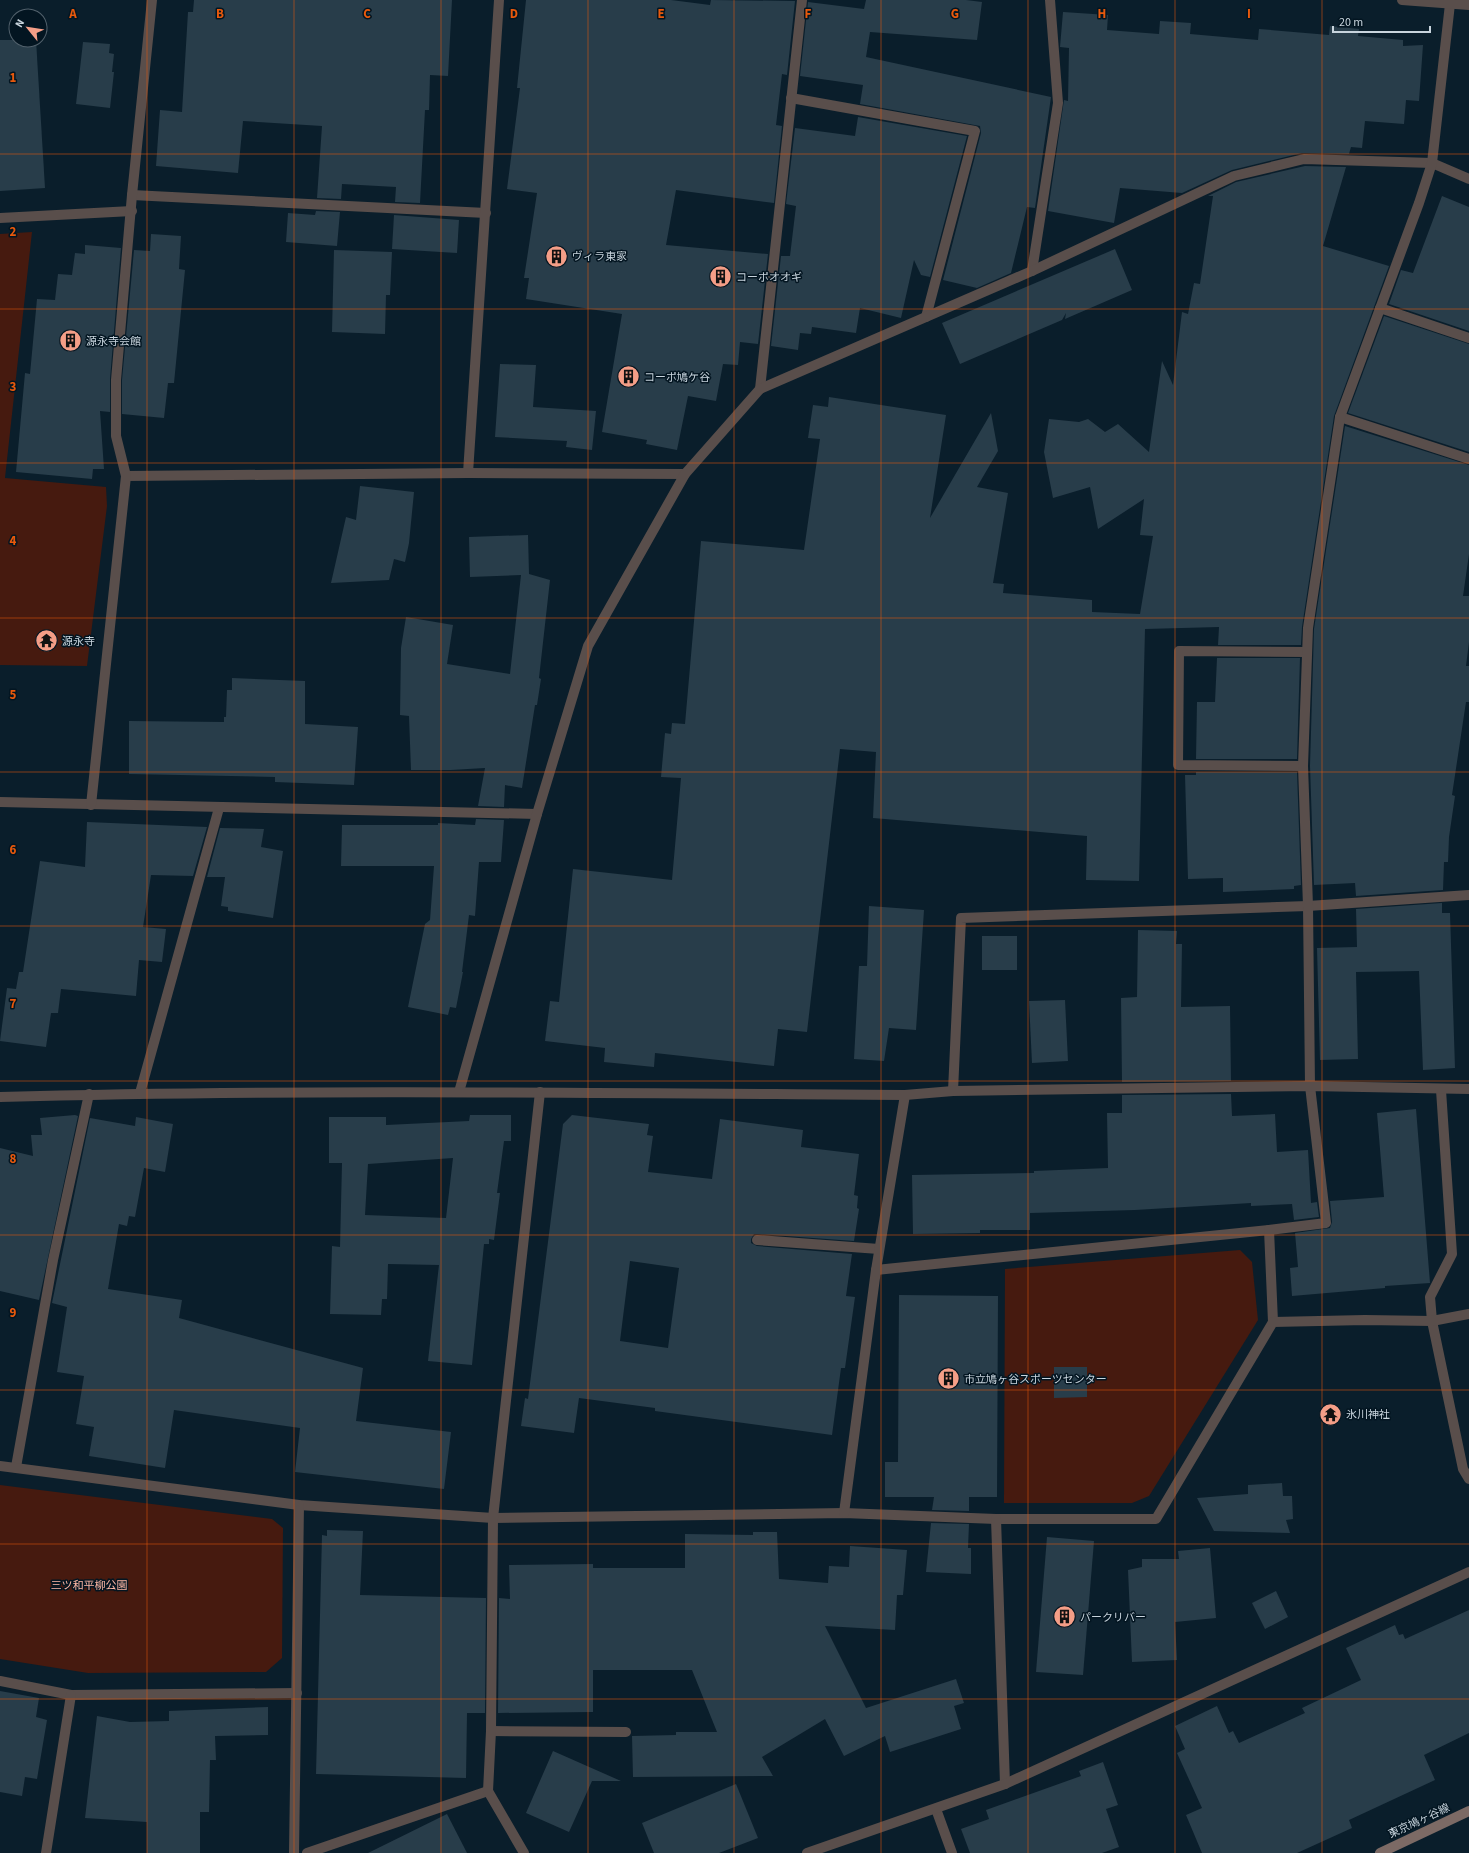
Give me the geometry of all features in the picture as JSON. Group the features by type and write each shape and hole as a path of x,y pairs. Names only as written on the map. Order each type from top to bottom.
{"main road":[{"name":"東京鳩ヶ谷線","path":"1380,1853 1469,1811"}],"street":[{"path":"92,805 126,476 116,436 116,380 132,211 132,195 152,0"},
{"path":"468,473 499,0"},
{"path":"760,389 802,0"},
{"path":"1032,271 1058,103 1050,0"},
{"path":"1402,0 1469,5"},
{"path":"876,1270 1326,1223 1310,1086 1308,906 1303,766 1308,628 1340,417 1419,203 1432,163 1450,4"},
{"path":"791,98 975,131 926,317"},
{"path":"459,1092 537,814 588,646 685,474 760,389 1032,271 1234,176 1304,159 1432,163 1469,179"},
{"path":"132,195 486,213"},
{"path":"0,218 132,211"},
{"path":"1380,308 1469,338"},
{"path":"1340,417 1469,458"},
{"path":"126,476 468,473 685,474"},
{"path":"1303,766 1178,765 1179,651 1306,652"},
{"path":"0,802 537,814"},
{"path":"140,1093 219,808"},
{"path":"953,1091 961,918 1308,906 1469,895"},
{"path":"0,1097 140,1093 459,1092 905,1095 953,1091 1310,1086 1441,1090 1469,1089"},
{"path":"1441,1090 1452,1254 1430,1298 1432,1321 1463,1469 1469,1479"},
{"path":"524,1853 488,1791 491,1731 493,1518 540,1092"},
{"path":"16,1467 53,1260 88,1094"},
{"path":"844,1513 879,1249 905,1095"},
{"path":"0,1466 299,1505 493,1518 844,1513 996,1519 1156,1519 1273,1322 1269,1230"},
{"path":"757,1240 879,1249"},
{"path":"1273,1322 1365,1320 1432,1321 1469,1314"},
{"path":"294,1853 298,1693 299,1505"},
{"path":"996,1519 1006,1784"},
{"path":"807,1853 1006,1784 1469,1572"},
{"path":"0,1681 71,1695 298,1693"},
{"path":"46,1853 71,1695"},
{"path":"491,1731 626,1732"},
{"path":"307,1853 488,1791"},
{"path":"936,1809 952,1853"}],"green space":[{"path":"32,232 5,478 106,487 107,506 87,666 0,665 0,234"},
{"path":"1240,1250 1252,1262 1258,1320 1149,1496 1132,1503 1004,1503 1005,1269"},
{"name":"三ツ和平柳公園","path":"0,1485 272,1519 283,1528 282,1658 266,1672 88,1673 0,1659"}],"building":[{"path":"194,0 452,0 448,76 430,75 429,110 425,110 420,203 395,202 396,187 342,184 341,199 317,198 322,126 243,121 238,173 156,166 160,110 182,112 188,12 193,12"},
{"path":"526,0 671,0 710,5 711,0 795,1 787,75 782,74 776,125 782,126 774,203 676,190 666,245 768,254 758,344 740,342 738,365 723,364 716,401 688,396 677,450 646,444 647,440 602,432 622,314 526,299 529,278 524,278 537,193 507,189 520,88 517,88"},
{"path":"866,0 966,0 982,2 977,40 870,32 866,57 1051,97 1035,208 1027,207 1011,273 977,288 943,280 981,133 980,126 860,104 863,85 800,76 808,2 864,9"},
{"path":"1063,12 1108,15 1107,30 1159,34 1160,21 1191,23 1190,34 1258,40 1259,29 1329,35 1330,26 1359,29 1358,36 1403,40 1403,46 1423,45 1419,101 1406,100 1404,124 1365,121 1362,148 1351,147 1349,154 1302,153 1232,170 1182,193 1120,188 1114,223 1048,211 1064,100 1068,101 1069,48 1060,47"},
{"path":"0,40 8,40 8,48 36,48 45,188 0,191"},
{"path":"83,42 110,44 109,53 114,54 112,72 114,72 110,108 76,104"},
{"path":"858,117 967,136 930,277 921,275 914,260 901,318 860,308 856,333 812,327 811,334 800,333 798,350 771,346 781,256 790,256 796,206 786,204 795,128 855,136"},
{"path":"1305,166 1346,167 1323,246 1389,266 1334,416 1302,627 1301,645 1218,645 1219,627 1145,629 1139,881 1086,880 1087,836 873,818 876,752 840,749 807,1032 778,1029 774,1066 655,1053 654,1067 604,1062 605,1048 545,1041 550,1001 559,1002 573,869 672,880 681,778 661,777 665,733 671,734 672,723 685,724 701,541 804,550 820,439 808,438 813,405 828,407 829,397 946,415 930,518 991,413 998,451 977,487 1008,493 993,583 1004,584 1003,593 1092,600 1092,612 1140,614 1153,536 1140,535 1144,499 1098,529 1090,487 1053,498 1044,452 1049,419 1079,422 1088,419 1105,432 1118,424 1149,452 1162,361 1173,385 1182,312 1188,314 1194,283 1200,284 1213,196 1208,196 1236,182"},
{"path":"1442,196 1469,207 1469,331 1389,304 1401,270 1413,273"},
{"path":"316,211 340,212 337,246 286,242 288,213 315,215"},
{"path":"394,215 459,220 457,253 392,249"},
{"path":"151,234 181,236 179,269 185,270 174,383 168,383 164,418 122,414 122,380 134,250 150,251"},
{"name":"源永寺会館","path":"85,245 121,248 110,379 110,412 100,411 104,469 93,469 92,479 16,472 25,373 30,374 37,299 55,300 58,274 72,275 75,253 85,254"},
{"path":"1115,249 1132,290 1065,319 1066,313 1062,320 960,364 942,323"},
{"path":"334,250 392,252 390,295 386,295 385,334 332,332"},
{"path":"1384,316 1469,344 1469,452 1348,413"},
{"path":"500,364 536,365 533,407 596,411 592,450 566,447 567,441 495,437"},
{"path":"1345,426 1469,465 1469,554 1463,596 1469,596 1469,642 1466,666 1469,666 1469,702 1466,702 1452,795 1455,796 1449,837 1448,862 1444,862 1443,890 1356,896 1355,883 1314,885 1310,766 1314,629"},
{"path":"360,486 414,492 409,543 405,562 394,559 389,580 331,583 346,517 356,520"},
{"path":"528,535 529,574 550,580 539,678 541,679 537,705 535,705 522,788 505,785 504,807 478,806 485,768 411,770 409,716 400,715 401,648 406,617 453,625 447,664 510,674 521,575 470,577 469,537"},
{"path":"1217,658 1300,658 1297,759 1196,759 1197,702 1215,702"},
{"path":"232,678 305,681 305,724 358,727 354,785 275,782 275,777 129,774 129,721 224,722 224,717 226,717 227,690 232,690"},
{"path":"1196,772 1297,772 1301,885 1294,886 1294,889 1223,892 1223,878 1188,879 1185,775 1196,775"},
{"path":"476,819 504,820 501,862 479,862 475,916 469,915 463,972 456,1008 450,1007 448,1015 408,1007 425,924 430,920 434,866 341,866 342,825 438,825 438,823 475,825"},
{"path":"87,822 207,827 193,876 151,875 143,927 166,929 162,962 139,960 136,996 61,989 58,1013 51,1013 46,1047 0,1041 7,988 16,989 19,972 23,972 40,861 85,867"},
{"path":"220,828 264,829 261,847 283,851 273,918 228,911 228,907 221,906 225,877 207,877"},
{"path":"1442,903 1442,913 1450,913 1455,1068 1423,1070 1419,971 1356,972 1358,1059 1320,1060 1317,948 1357,947 1356,909"},
{"path":"869,906 924,910 916,1030 889,1028 884,1061 854,1059 859,966 867,966"},
{"path":"1138,930 1177,931 1176,944 1182,944 1181,1007 1230,1006 1231,1081 1122,1082 1121,998 1137,997"},
{"path":"982,936 1017,936 1017,970 982,970"},
{"path":"1065,1000 1068,1061 1032,1063 1029,1001"},
{"path":"1231,1094 1232,1116 1275,1114 1277,1152 1308,1150 1311,1203 1317,1202 1319,1217 1294,1220 1292,1204 1251,1206 1251,1203 1135,1210 1030,1213 1030,1230 980,1230 980,1233 913,1234 912,1175 1034,1173 1034,1171 1108,1168 1107,1113 1122,1113 1122,1095"},
{"path":"1416,1109 1430,1283 1385,1286 1385,1288 1292,1296 1290,1268 1298,1267 1295,1233 1330,1228 1332,1222 1330,1201 1384,1197 1377,1113"},
{"path":"470,1115 511,1115 511,1141 504,1141 497,1193 500,1193 494,1240 489,1239 489,1244 484,1244 472,1365 428,1361 439,1265 388,1264 387,1299 382,1299 381,1315 330,1314 332,1246 340,1247 342,1163 329,1163 329,1117 386,1117 386,1125 469,1121","holes":["453,1158 446,1218 365,1215 368,1164"]},
{"path":"572,1115 649,1124 647,1135 653,1136 648,1172 712,1179 720,1119 803,1130 801,1147 859,1154 854,1195 858,1196 857,1208 859,1209 854,1241 757,1234 754,1234 751,1239 751,1243 757,1246 852,1254 846,1296 855,1297 845,1368 841,1368 832,1435 655,1411 655,1408 579,1398 574,1433 521,1426 525,1398 528,1399 563,1124","holes":["630,1261 679,1268 668,1348 620,1341"]},
{"path":"78,1116 39,1300 0,1291 0,1148 33,1156 31,1135 42,1135 40,1118"},
{"path":"136,1117 173,1124 165,1172 144,1168 135,1217 129,1216 127,1226 119,1224 108,1289 182,1300 179,1318 363,1368 356,1421 451,1432 444,1489 295,1472 300,1428 174,1410 165,1468 89,1456 94,1427 76,1424 84,1376 57,1372 67,1307 52,1303 90,1118 135,1126"},
{"name":"市立鳩ヶ谷スポーツセンター","path":"899,1295 998,1296 997,1497 969,1497 969,1511 932,1510 934,1497 885,1497 885,1462 898,1462"},
{"path":"1054,1367 1087,1367 1087,1397 1054,1398"},
{"path":"1282,1483 1283,1496 1292,1496 1293,1519 1286,1520 1290,1533 1214,1531 1197,1498 1248,1494 1248,1485"},
{"path":"931,1523 969,1524 968,1548 971,1548 971,1574 926,1572"},
{"path":"327,1530 363,1531 360,1595 486,1598 485,1713 467,1713 466,1778 316,1774 322,1535 327,1536"},
{"path":"753,1532 777,1532 779,1579 828,1583 829,1566 849,1567 850,1546 907,1550 903,1595 897,1595 895,1630 825,1626 866,1708 956,1679 964,1703 954,1706 961,1729 890,1752 885,1736 844,1756 825,1719 762,1757 773,1776 633,1777 632,1736 676,1735 676,1732 717,1732 692,1670 593,1670 593,1712 498,1713 499,1598 510,1599 509,1565 593,1564 593,1568 685,1568 685,1534 753,1535"},
{"name":"パークリバー","path":"1047,1537 1094,1541 1083,1675 1036,1672"},
{"path":"1210,1548 1216,1618 1175,1622 1177,1660 1132,1662 1128,1570 1142,1567 1142,1559 1179,1559 1178,1551"},
{"path":"1276,1591 1288,1617 1265,1629 1252,1603"},
{"path":"1469,1610 1469,1733 1424,1755 1435,1780 1349,1820 1352,1828 1297,1853 1202,1853 1186,1815 1202,1808 1177,1753 1185,1749 1175,1726 1217,1706 1229,1733 1233,1731 1239,1743 1305,1713 1302,1708 1361,1680 1346,1648 1395,1625 1399,1635 1403,1634 1405,1639"},
{"path":"0,1691 39,1698 36,1717 47,1720 37,1779 25,1777 22,1796 0,1792"},
{"path":"268,1707 268,1735 215,1736 216,1760 210,1760 209,1812 200,1812 200,1853 147,1853 147,1822 85,1818 97,1716 130,1722 169,1721 169,1711"},
{"path":"553,1751 621,1781 592,1781 569,1832 526,1813"},
{"path":"1103,1762 1118,1805 1106,1809 1119,1847 1102,1853 970,1853 961,1829 989,1819 986,1810 1081,1776 1079,1771"},
{"path":"736,1784 758,1838 719,1853 654,1853 642,1823"},
{"path":"447,1814 467,1853 368,1853"}],"place":[{"name":"ヴィラ東家","path":"556,256"},
{"name":"コーポオオギ","path":"720,277"},
{"name":"源永寺会館","path":"70,341"},
{"name":"コーポ鳩ケ谷","path":"629,377"},
{"name":"源永寺","path":"46,641"},
{"name":"市立鳩ヶ谷スポーツセンター","path":"948,1379"},
{"name":"氷川神社","path":"1331,1414"},
{"name":"パークリバー","path":"1064,1617"}]}
